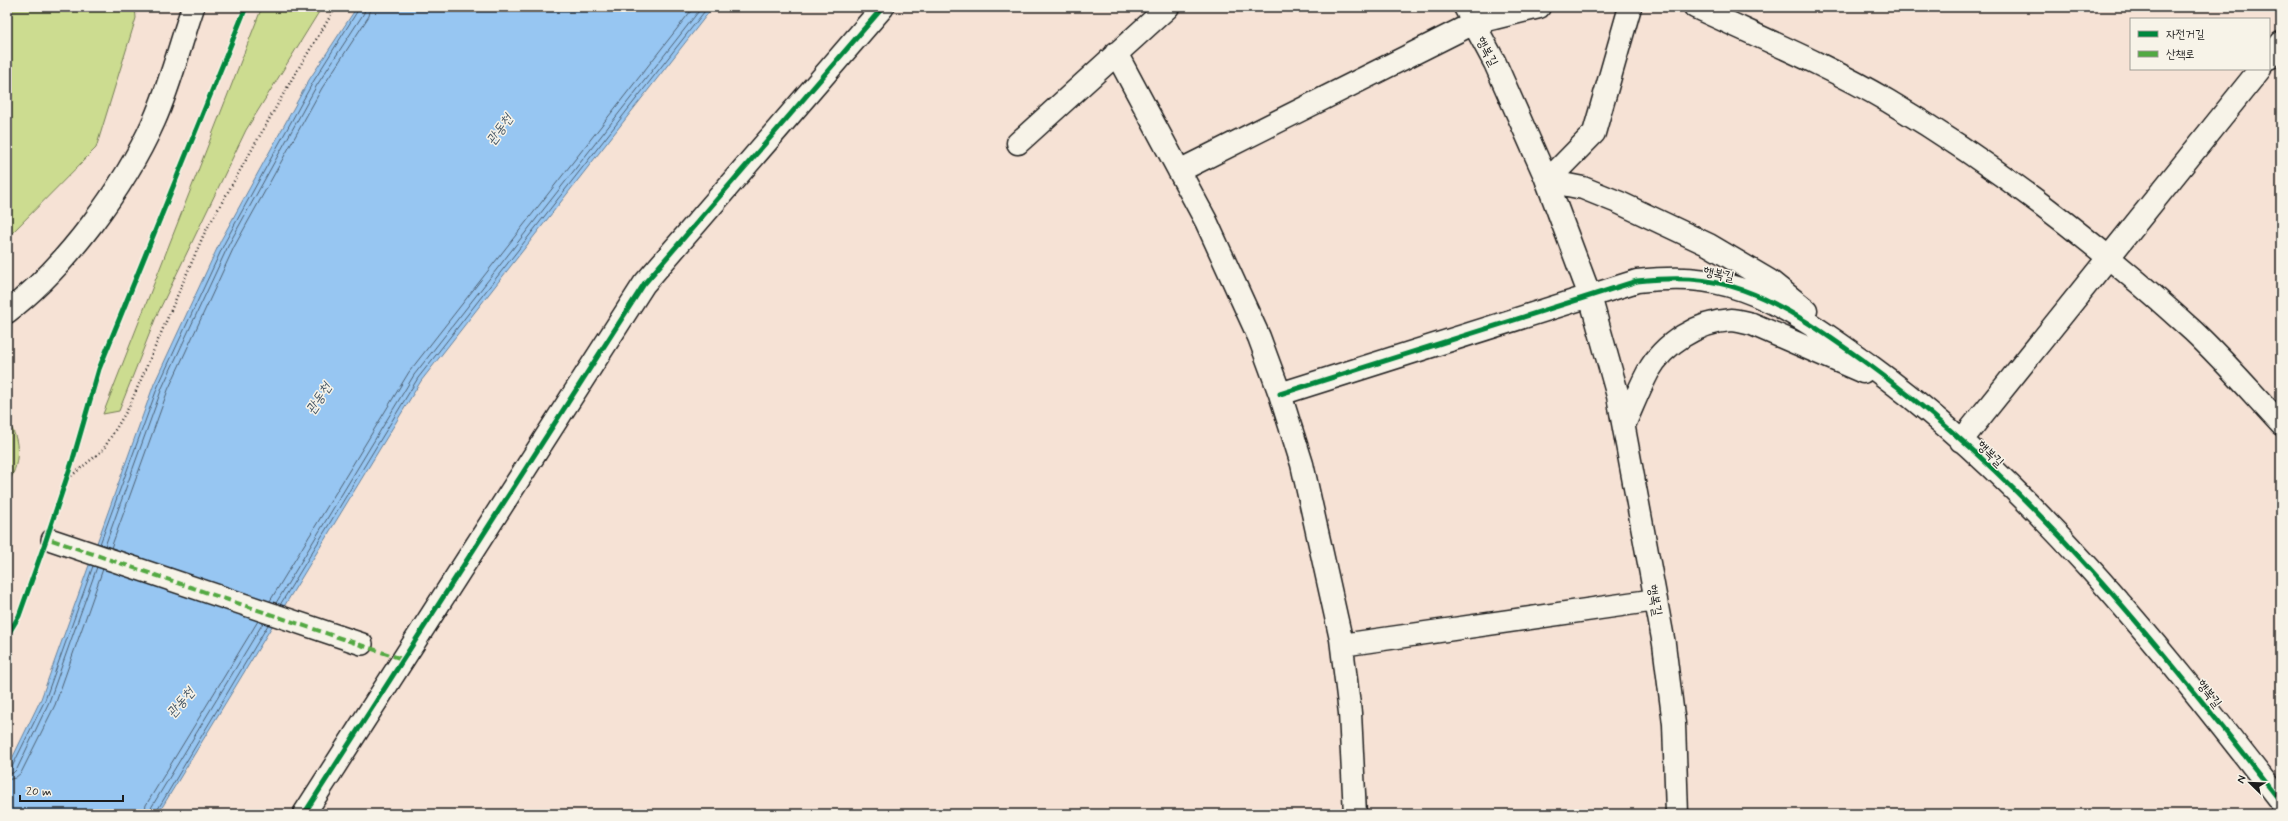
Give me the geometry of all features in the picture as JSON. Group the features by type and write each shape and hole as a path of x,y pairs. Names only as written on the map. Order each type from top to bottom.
{"street":[{"path":"7,312 32,293 90,226 126,174 154,121 194,7"},
{"path":"304,814 644,284 883,7"},
{"path":"1018,143 1168,7"},
{"path":"1179,171 1469,15 1538,7"},
{"path":"1547,181 1594,132 1630,7"},
{"path":"1695,7 1806,59 1886,100 1958,145 2067,223 2194,332 2281,424"},
{"name":"행복길","path":"1469,15 1496,63 1547,181 1590,296 1624,425 1664,644 1674,724 1677,814"},
{"path":"2270,57 2281,44"},
{"path":"1116,53 1206,221 1258,337 1280,394 1304,472 1342,645 1350,713 1355,814"},
{"path":"1961,440 2259,70"},
{"path":"1547,181 1590,191 1709,245 1770,281 1900,388"},
{"name":"행복길","path":"1590,296 1637,281 1674,277 1709,281 1743,290 1779,306 1843,346 1919,402 1961,440 2066,541 2131,614 2182,675 2281,802"},
{"path":"1280,394 1590,296"},
{"path":"1624,425 1648,371 1661,354 1673,342 1714,322 1732,320 1770,330 1900,388"},
{"path":"52,540 362,644"},
{"path":"1342,645 1656,600"}],"path":[{"path":"65,481 103,450 129,407 204,234 292,79 336,7"},
{"path":"63,488 70,466"},
{"path":"257,814 273,814"}],"green space":[{"path":"7,7 135,7 136,18 96,148 7,238"},
{"path":"262,7 322,7 246,130 156,317 119,411 103,414"},
{"path":"7,422 15,436 18,453 15,469 7,484"}],"water":[{"name":"관동천","path":"357,7 713,7 421,381 158,814 7,814 7,769 41,699 154,384 221,240 309,80"}],"marked path":[{"path":"52,540 402,659"}],"cycle path":[{"path":"7,636 19,616 46,540 73,459 99,369 246,7"},
{"path":"304,814 644,284 883,7"},
{"path":"1280,394 1637,281 1664,279 1703,280 1743,290 1792,313 1869,365 1928,411 1985,461 2039,514 2140,626 2281,802"}]}
